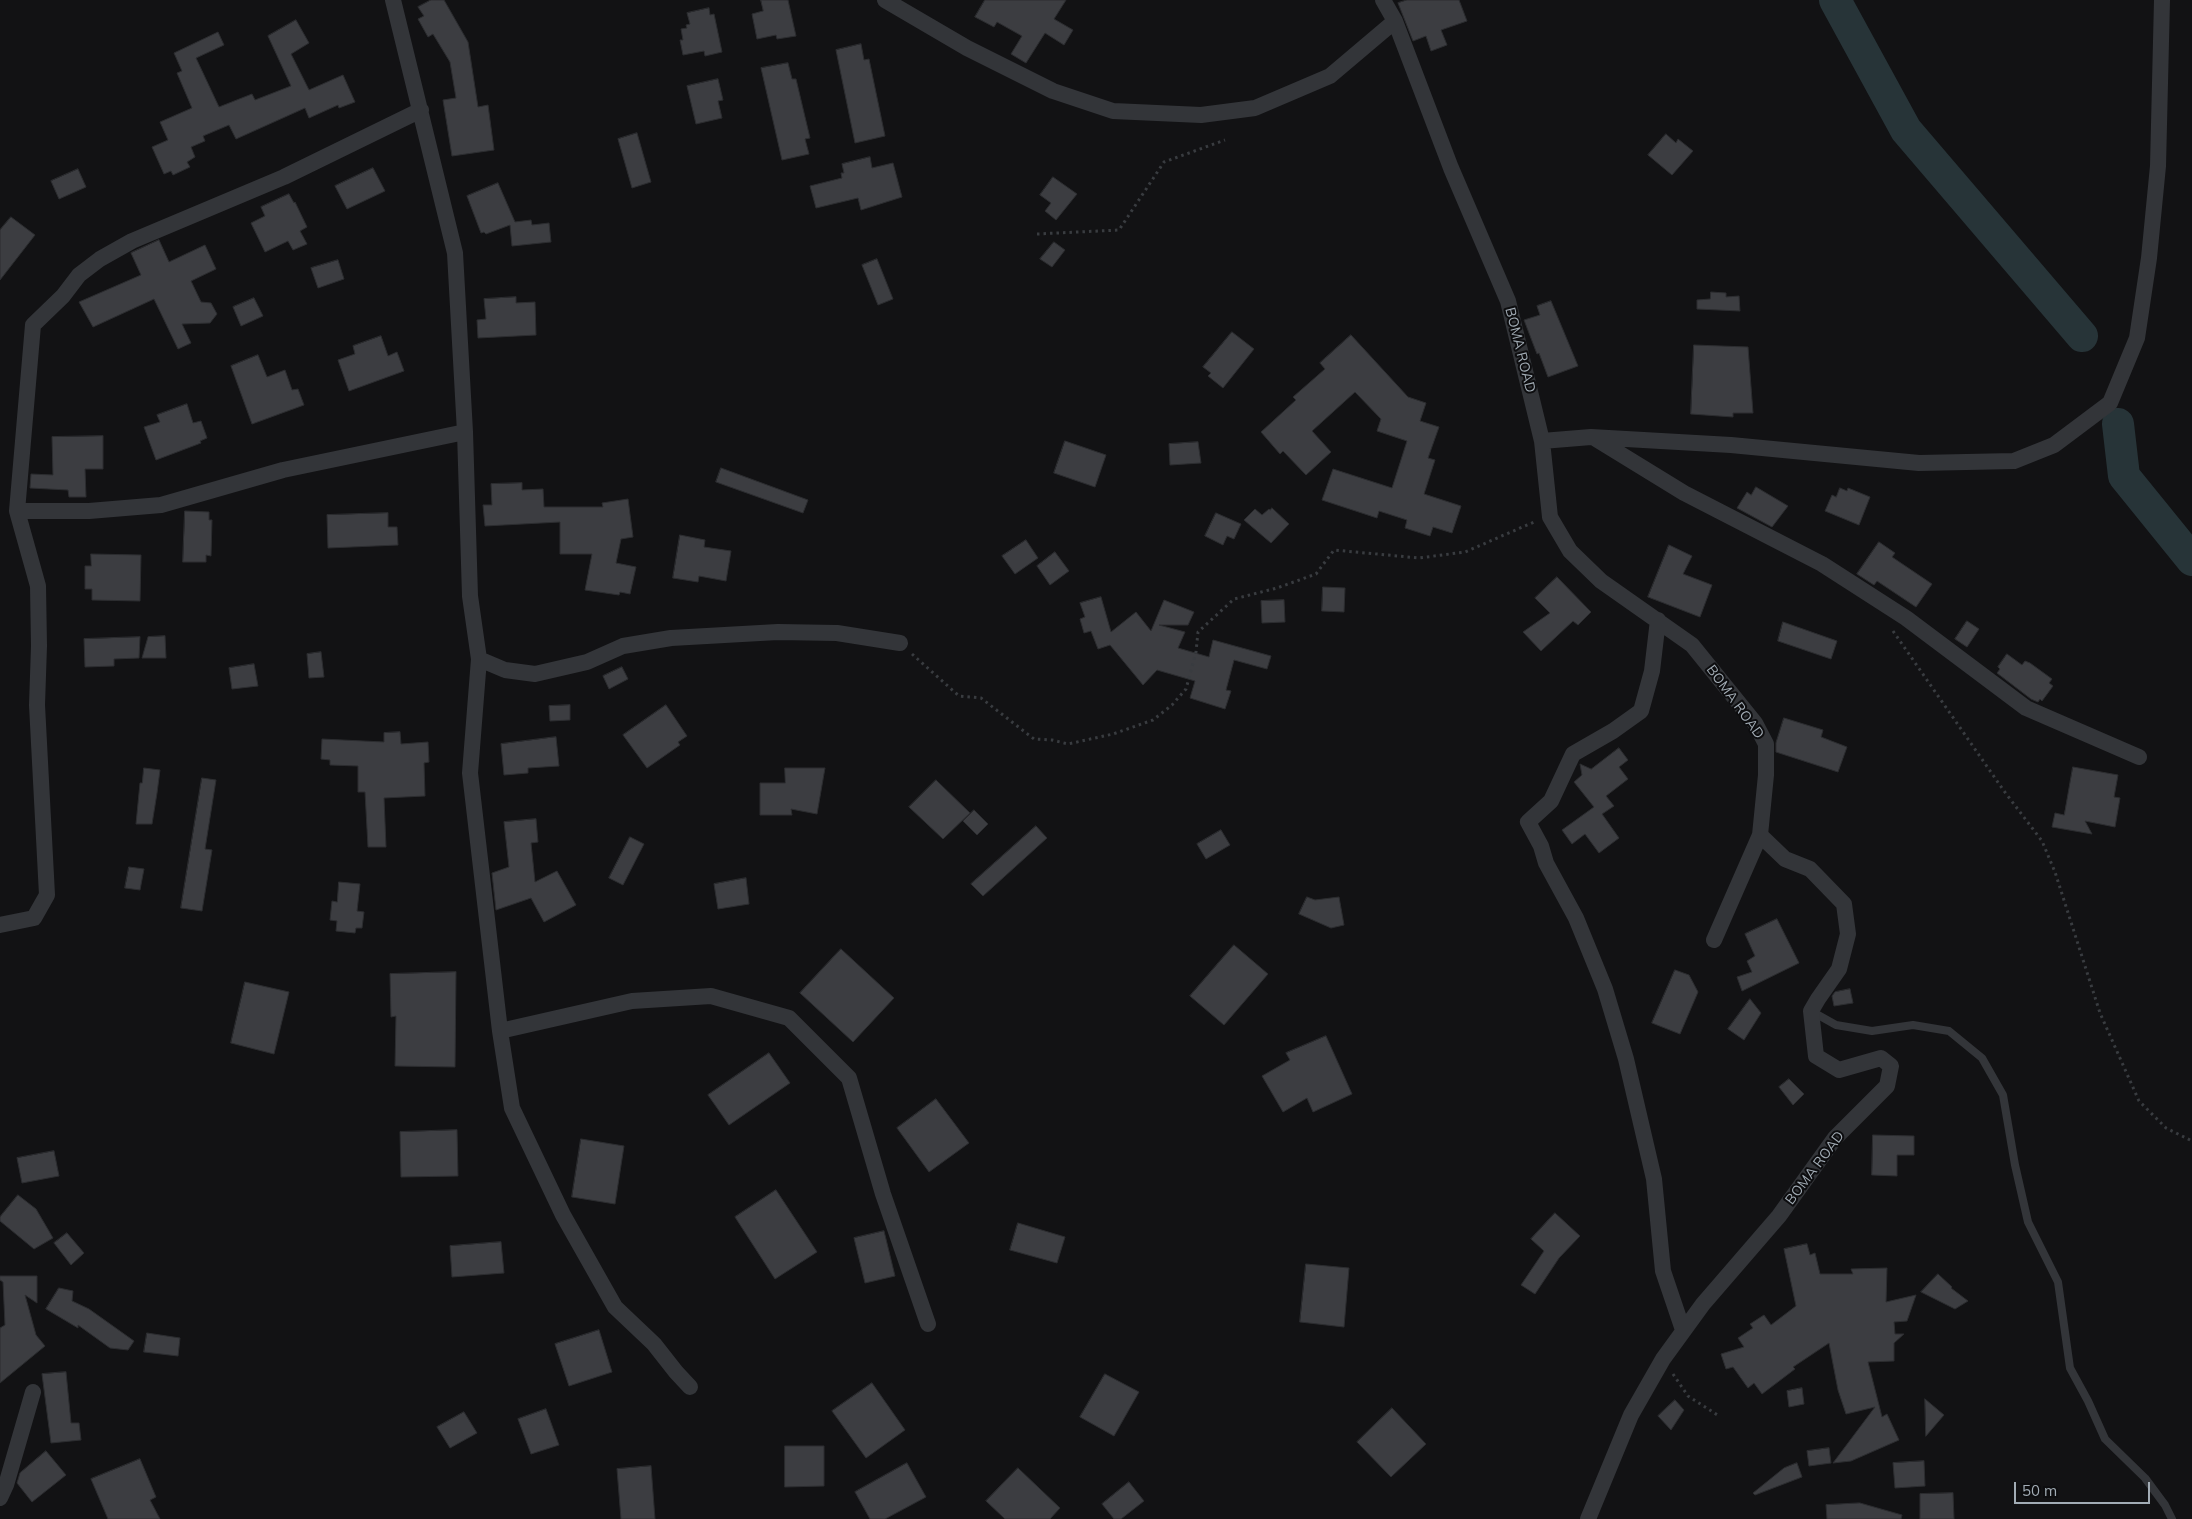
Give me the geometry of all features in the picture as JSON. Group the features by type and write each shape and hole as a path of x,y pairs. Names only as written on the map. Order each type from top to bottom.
{"street":[{"path":"393,0 455,253 465,432 470,596 480,659 470,773 500,1031 512,1108 563,1215 615,1307 654,1344 690,1387"},
{"path":"885,0 967,48 1053,91 1113,111 1201,115 1255,108 1330,76 1395,21"},
{"name":"BOMA ROAD","path":"1383,0 1395,21 1451,168 1508,301 1542,441 1550,517 1570,551 1601,580 1692,645 1755,723 1766,744 1766,775 1760,835 1714,940"},
{"path":"1542,441 1592,437 1731,445 1919,463 2014,461 2054,445 2110,403 2136,338 2150,258 2158,166 2162,0"},
{"path":"0,925 34,918 47,895 37,705 39,646 38,586 18,511 33,325 63,296 79,275 100,258 132,241 284,177 420,110"},
{"path":"18,511 89,511 161,505 283,470 465,432"},
{"path":"1592,437 1684,493 1822,564 1906,618 2026,708 2139,757"},
{"path":"1658,620 1652,670 1641,710 1614,731 1574,754 1551,801 1528,822 1541,846 1546,863 1576,918 1605,989 1626,1059 1654,1178 1663,1271 1683,1330"},
{"path":"480,659 505,670 535,674 587,662 623,646 671,638 778,632 837,633 900,643"},
{"path":"1760,835 1785,859 1810,869 1844,904 1848,934 1839,969 1818,998 1811,1012"},
{"path":"500,1031 632,1001 711,996 789,1018 848,1078 882,1194 928,1324"},
{"name":"BOMA ROAD","path":"1588,1519 1631,1415 1663,1359 1683,1330 1780,1216 1835,1138 1887,1086 1891,1066 1880,1058 1839,1070 1816,1056 1811,1012"},
{"path":"0,1498 6,1486 33,1392"}],"lane":[{"path":"1811,1012 1836,1025 1872,1031 1913,1025 1948,1031 1982,1058 2003,1094 2015,1165 2028,1222 2058,1282 2070,1368 2088,1401 2105,1439 2145,1478 2165,1505 2172,1519"}],"path":[{"path":"1036,234 1119,230 1164,162 1225,140"},
{"path":"900,643 959,696 981,698 1034,739 1052,740 1068,744 1113,734 1153,720 1172,705 1186,690 1196,652 1198,632 1234,600 1278,588 1316,574 1334,550 1419,558 1465,552 1525,524 1550,517"},
{"path":"1888,623 2004,792 2042,841 2055,872 2100,1013 2139,1102 2166,1128 2192,1141"},
{"path":"1663,1359 1688,1396 1719,1416"}],"building":[{"path":"431,0 444,0 468,42 478,107 488,105 494,150 452,156 443,100 456,98 450,62 433,34 428,37 418,19 424,16 418,7"},
{"path":"761,0 788,0 796,36 777,39 776,35 757,39 752,14 763,11"},
{"path":"985,0 1066,0 1054,19 1073,30 1064,45 1045,33 1026,63 1011,54 1022,36 997,22 994,27 975,17"},
{"path":"1407,0 1459,0 1467,21 1441,30 1447,45 1431,51 1426,36 1413,41 1398,3"},
{"path":"709,8 710,15 714,14 722,52 705,56 704,51 683,55 680,40 683,40 681,29 687,28 686,25 690,24 687,13"},
{"path":"296,20 309,43 291,54 309,90 343,75 355,102 339,108 338,105 309,118 305,108 236,139 229,125 203,136 205,141 191,147 195,157 187,162 190,167 173,175 171,171 164,174 152,147 168,140 160,122 192,108 177,73 182,71 174,53 218,32 224,45 196,58 219,107 252,94 255,100 291,86 268,36"},
{"path":"861,44 864,60 869,59 885,136 855,143 836,50"},
{"path":"788,63 792,79 796,79 810,138 805,139 809,154 782,160 761,68"},
{"path":"718,79 723,100 718,101 722,118 696,124 687,86"},
{"path":"637,133 651,182 632,188 618,139"},
{"path":"1666,134 1676,143 1678,139 1693,151 1672,175 1648,155"},
{"path":"870,157 872,168 893,163 902,197 861,210 858,198 816,208 810,186 842,178 841,173 844,173 842,164"},
{"path":"373,168 385,191 347,209 335,186"},
{"path":"78,169 86,187 59,199 51,181"},
{"path":"1053,177 1077,194 1056,220 1045,211 1051,203 1040,195"},
{"path":"498,183 515,222 531,220 532,225 549,223 551,242 512,246 510,225 486,234 484,232 481,233 467,196"},
{"path":"289,194 307,227 300,231 307,244 293,250 288,241 265,252 251,223 265,216 261,207"},
{"path":"11,217 35,235 0,280 0,230"},
{"path":"159,240 169,262 205,245 216,269 191,281 201,302 211,303 217,314 210,323 182,324 191,343 178,349 154,299 93,327 79,302 141,275 131,253"},
{"path":"1054,242 1065,250 1052,267 1040,259"},
{"path":"877,259 893,299 878,305 862,265"},
{"path":"338,260 344,279 318,288 311,268"},
{"path":"1711,292 1726,293 1726,297 1739,296 1740,311 1697,309 1697,300 1710,299"},
{"path":"516,297 516,303 535,302 536,335 478,338 477,320 486,319 484,299"},
{"path":"254,298 263,316 241,326 233,307"},
{"path":"1551,301 1578,366 1548,377 1524,320 1540,315 1537,306"},
{"path":"1232,332 1254,349 1223,388 1208,376 1211,373 1203,367"},
{"path":"1351,335 1408,397 1426,403 1420,421 1439,427 1428,458 1435,460 1424,494 1461,506 1452,533 1433,527 1430,536 1405,528 1407,520 1379,511 1377,518 1322,500 1333,469 1392,488 1407,441 1377,431 1381,419 1355,392 1312,431 1331,452 1306,475 1283,451 1280,454 1261,432 1296,400 1293,397 1325,369 1320,363"},
{"path":"381,336 388,356 397,352 404,371 349,391 338,360 355,354 353,346"},
{"path":"1694,345 1748,347 1753,413 1733,413 1733,417 1691,414"},
{"path":"258,355 267,377 285,370 292,390 298,389 304,405 252,424 231,366"},
{"path":"187,404 193,423 201,421 207,438 200,441 201,443 156,460 144,427 160,422 157,415"},
{"path":"103,436 103,469 85,469 86,497 69,497 68,490 30,488 31,474 53,475 52,437"},
{"path":"1065,441 1106,455 1095,487 1054,473"},
{"path":"1198,442 1201,463 1170,465 1169,444"},
{"path":"721,468 808,500 803,513 716,482"},
{"path":"522,483 522,490 543,489 544,507 603,507 602,503 628,499 633,537 621,539 616,563 636,567 630,594 620,592 619,595 585,590 592,554 560,554 560,522 485,526 483,505 492,505 491,484"},
{"path":"1756,487 1788,506 1772,527 1737,508 1747,492 1751,495"},
{"path":"1840,488 1847,491 1848,488 1870,497 1859,525 1825,511 1832,495 1836,497"},
{"path":"1272,508 1289,524 1271,543 1244,520 1255,509 1262,515"},
{"path":"185,511 209,512 209,520 212,520 211,556 206,555 206,562 183,562"},
{"path":"388,513 388,527 397,527 398,545 328,548 327,515"},
{"path":"1216,513 1241,524 1234,539 1227,536 1223,545 1205,536"},
{"path":"680,535 705,540 704,547 731,551 726,581 699,576 698,582 673,578"},
{"path":"1026,540 1038,558 1015,574 1002,556"},
{"path":"1879,542 1895,553 1892,557 1932,584 1916,607 1877,581 1874,585 1857,574"},
{"path":"1669,545 1692,556 1683,574 1712,585 1700,617 1648,597"},
{"path":"1055,552 1069,571 1050,585 1037,566"},
{"path":"91,554 141,555 140,601 92,600 92,589 85,589 85,566 91,566"},
{"path":"1557,577 1591,612 1578,625 1573,621 1541,651 1523,632 1550,613 1535,598"},
{"path":"1323,587 1345,588 1344,612 1322,611"},
{"path":"1101,597 1111,632 1136,612 1151,631 1164,600 1194,612 1188,625 1159,625 1185,632 1178,648 1209,657 1213,640 1271,656 1267,669 1234,660 1226,690 1231,691 1225,709 1190,698 1195,681 1157,670 1143,685 1110,645 1098,649 1091,631 1084,633 1080,619 1085,617 1080,603"},
{"path":"1284,600 1285,622 1262,623 1261,601"},
{"path":"1967,621 1979,629 1967,647 1955,639"},
{"path":"1783,622 1837,641 1831,659 1778,641"},
{"path":"165,636 166,658 142,658 148,637"},
{"path":"140,637 139,658 114,659 114,666 85,667 84,639"},
{"path":"321,652 324,677 309,678 307,654"},
{"path":"2007,654 2022,665 2025,661 2030,663 2052,679 2049,683 2053,686 2042,701 2040,699 2038,702 2031,699 1997,673 2000,669 1998,667"},
{"path":"254,664 258,686 232,689 229,668"},
{"path":"622,667 628,679 609,689 603,676"},
{"path":"570,705 570,720 550,721 549,706"},
{"path":"666,705 687,736 678,742 680,745 647,768 623,735"},
{"path":"1784,718 1823,730 1821,737 1847,747 1838,772 1776,752 1776,743"},
{"path":"400,732 401,744 428,742 429,762 424,763 425,796 384,798 386,847 368,847 365,792 358,792 358,766 330,765 330,760 321,759 322,739 384,742 384,733"},
{"path":"556,737 559,766 528,768 528,773 504,775 501,744"},
{"path":"1619,748 1628,760 1619,767 1628,779 1606,796 1614,806 1602,814 1619,838 1599,853 1585,834 1572,844 1562,830 1594,807 1574,782 1582,775 1580,764 1591,769"},
{"path":"2073,767 2118,775 2114,797 2120,798 2115,827 2085,821 2092,834 2052,827 2055,813 2064,815"},
{"path":"144,768 160,770 157,793 152,824 136,824 140,783 142,783"},
{"path":"785,768 825,768 817,814 791,809 792,815 760,815 760,783 785,783"},
{"path":"202,778 216,780 205,849 212,850 202,911 181,908"},
{"path":"936,780 970,813 943,839 909,807"},
{"path":"974,810 988,824 977,835 963,821"},
{"path":"536,819 538,842 531,843 535,882 557,871 576,905 544,922 531,898 496,910 492,873 509,867 504,822"},
{"path":"1036,826 1047,838 983,896 971,884"},
{"path":"1221,830 1230,845 1206,859 1197,844"},
{"path":"630,837 644,844 623,885 609,878"},
{"path":"129,867 144,869 140,890 125,888"},
{"path":"746,878 749,904 718,909 714,884"},
{"path":"339,882 360,884 357,911 364,912 362,928 356,928 355,933 336,931 337,921 330,920 332,901 337,902"},
{"path":"1307,897 1315,900 1339,897 1344,925 1331,928 1299,914"},
{"path":"1777,919 1799,963 1742,991 1737,977 1752,972 1747,961 1755,956 1745,934"},
{"path":"1234,945 1268,974 1224,1025 1190,996"},
{"path":"841,949 894,998 853,1042 800,993"},
{"path":"1675,970 1689,975 1698,992 1680,1034 1652,1023"},
{"path":"456,972 455,1067 395,1066 396,1016 391,1017 390,974"},
{"path":"245,982 289,992 274,1054 231,1043"},
{"path":"1850,989 1853,1003 1834,1006 1832,996 1835,992"},
{"path":"1750,999 1761,1013 1744,1040 1728,1029"},
{"path":"1326,1036 1352,1094 1313,1112 1307,1098 1283,1112 1262,1076 1290,1060 1286,1053"},
{"path":"769,1053 790,1083 729,1125 708,1095"},
{"path":"1789,1079 1804,1094 1793,1105 1779,1087"},
{"path":"936,1099 969,1143 929,1172 897,1128"},
{"path":"457,1130 458,1176 401,1177 400,1132"},
{"path":"1873,1135 1914,1136 1914,1155 1897,1155 1897,1176 1872,1175"},
{"path":"581,1139 624,1146 615,1204 572,1197"},
{"path":"54,1151 59,1176 22,1183 17,1158"},
{"path":"776,1190 817,1252 775,1279 735,1217"},
{"path":"18,1195 36,1209 53,1238 34,1249 0,1221 0,1217"},
{"path":"1555,1213 1580,1236 1559,1258 1535,1294 1521,1285 1544,1251 1531,1239"},
{"path":"1018,1223 1065,1237 1057,1263 1010,1250"},
{"path":"884,1231 895,1276 865,1283 854,1238"},
{"path":"67,1233 84,1253 71,1265 54,1243"},
{"path":"501,1242 504,1273 452,1277 450,1246"},
{"path":"1807,1244 1810,1255 1815,1253 1820,1274 1853,1274 1851,1269 1887,1268 1886,1302 1916,1295 1907,1321 1894,1322 1895,1334 1904,1334 1894,1343 1894,1361 1868,1362 1882,1417 1887,1414 1899,1440 1851,1461 1833,1463 1875,1407 1846,1414 1838,1390 1829,1343 1793,1367 1795,1369 1762,1394 1754,1383 1748,1388 1733,1367 1726,1369 1721,1354 1744,1347 1738,1338 1753,1328 1750,1324 1764,1315 1771,1325 1796,1306 1784,1249"},
{"path":"1306,1264 1349,1268 1344,1327 1300,1322"},
{"path":"1938,1274 1951,1288 1968,1301 1955,1309 1921,1292"},
{"path":"0,1276 37,1276 37,1303 25,1295 36,1335 45,1346 0,1383 0,1328 5,1325 3,1282 0,1280"},
{"path":"59,1288 73,1291 72,1301 89,1309 134,1341 128,1350 110,1348 78,1325 78,1328 46,1309"},
{"path":"599,1330 612,1372 569,1386 555,1344"},
{"path":"147,1333 180,1338 178,1356 144,1352"},
{"path":"66,1372 71,1423 79,1423 81,1440 51,1443 42,1374"},
{"path":"1105,1374 1139,1392 1114,1436 1080,1417"},
{"path":"872,1383 905,1430 866,1458 832,1411"},
{"path":"1802,1388 1804,1404 1789,1407 1787,1391"},
{"path":"1925,1399 1944,1415 1926,1436"},
{"path":"1675,1400 1684,1410 1671,1430 1658,1416"},
{"path":"1392,1408 1426,1444 1391,1477 1357,1442"},
{"path":"546,1409 559,1445 531,1454 518,1419"},
{"path":"464,1412 477,1433 450,1448 437,1427"},
{"path":"785,1446 824,1446 824,1486 785,1487"},
{"path":"1829,1448 1831,1463 1809,1466 1807,1451"},
{"path":"46,1451 66,1475 32,1502 17,1483 20,1473"},
{"path":"140,1459 156,1497 150,1500 160,1519 108,1519 91,1479"},
{"path":"1924,1461 1925,1486 1895,1488 1893,1463"},
{"path":"907,1463 926,1497 885,1519 870,1519 855,1492"},
{"path":"1797,1463 1802,1477 1755,1495 1753,1493 1784,1468"},
{"path":"651,1466 655,1519 621,1519 617,1469"},
{"path":"1018,1468 1060,1508 1050,1519 1005,1519 986,1501"},
{"path":"1129,1482 1144,1501 1121,1519 1114,1519 1102,1504"},
{"path":"1953,1493 1954,1519 1920,1519 1920,1494"},
{"path":"1860,1503 1902,1515 1901,1519 1827,1519 1826,1505"}],"waterway":[{"path":"1835,0 1906,130 2082,336"},
{"path":"2118,424 2124,476 2192,560"}]}
